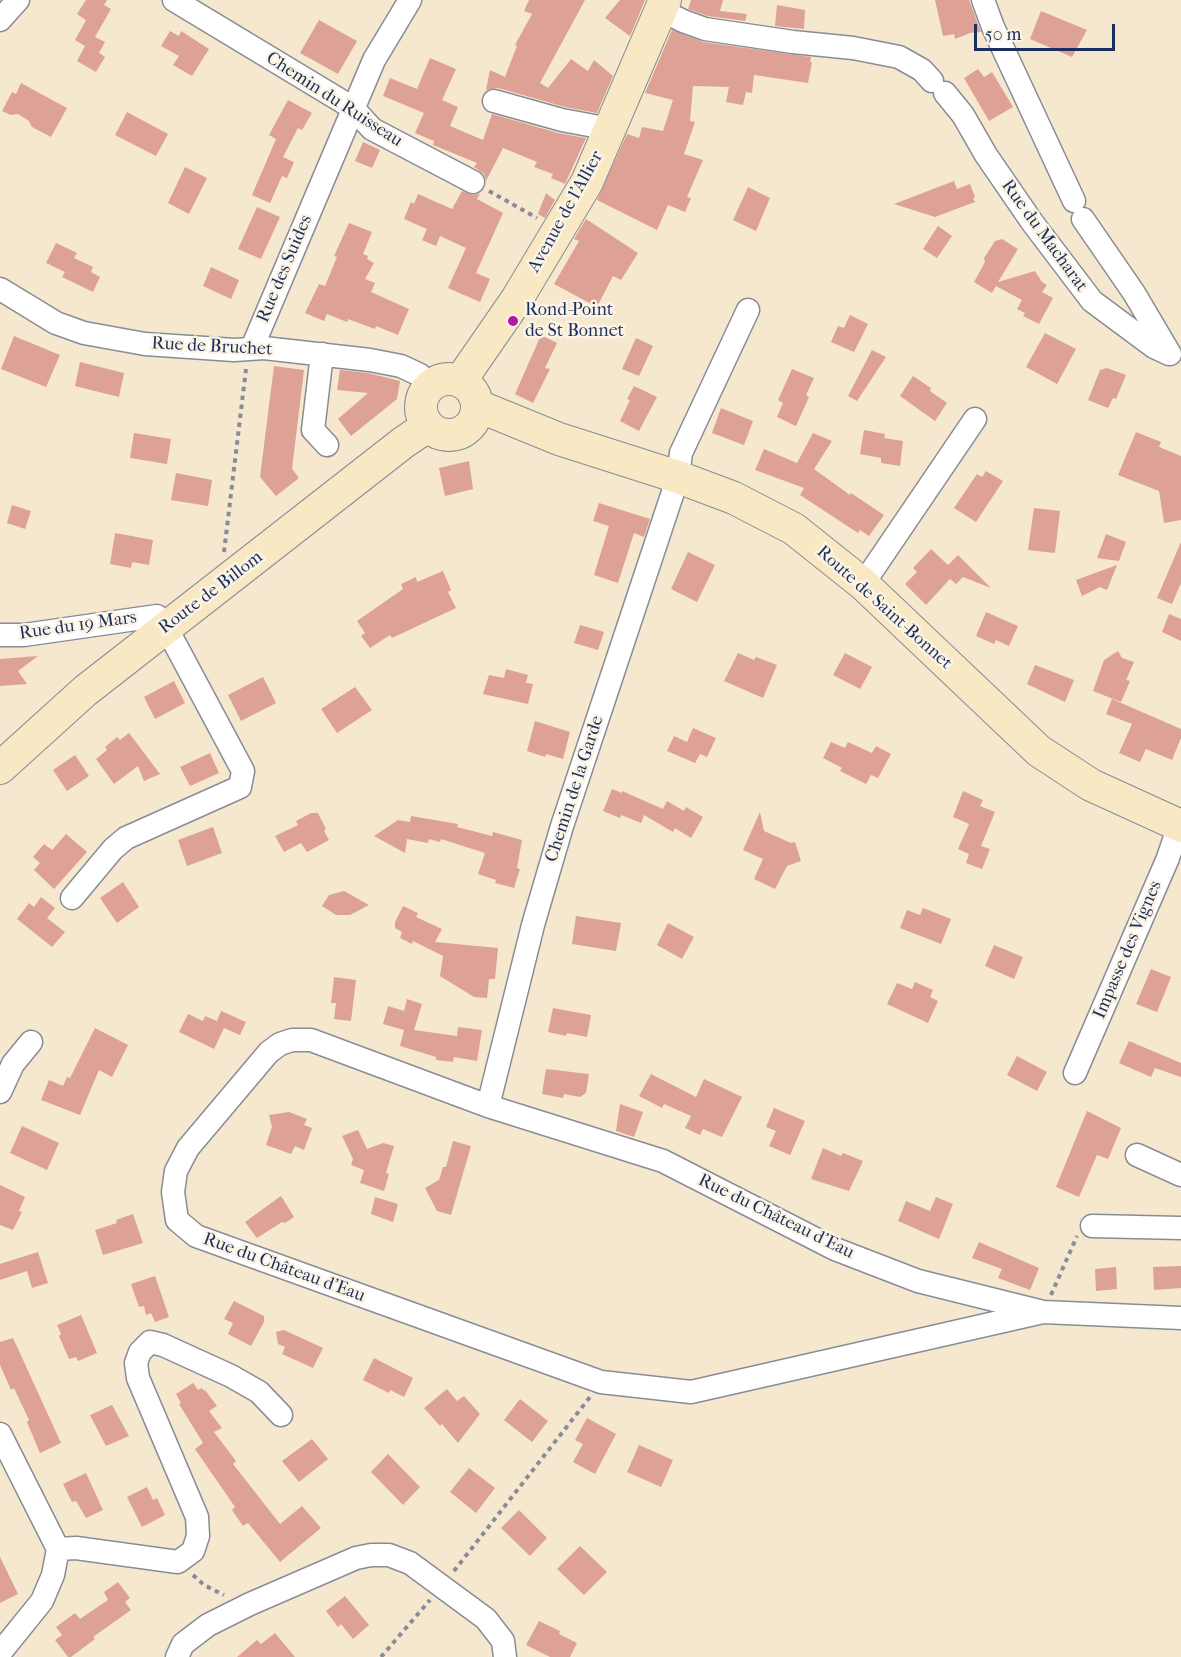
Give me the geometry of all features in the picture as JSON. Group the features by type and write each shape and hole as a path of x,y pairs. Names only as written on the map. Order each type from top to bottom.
{"main road":[{"name":"Avenue de l'Allier","path":"461,380 518,300 587,182 663,5"},
{"path":"450,378 461,380 470,386 476,396 474,416 461,433 450,435 438,433 426,406 440,380 450,378"},
{"name":"Route de Billom","path":"0,768 161,622 223,558 426,406"},
{"name":"Route de Billom","path":"0,747 66,689 161,622 404,442 426,406"},
{"name":"Route de Saint-Bonnet","path":"474,416 559,439 678,477 734,498 794,529 863,584 1040,751 1091,785 1180,826"}],"street":[{"path":"0,20 18,0"},
{"name":"Chemin du Ruisseau","path":"174,0 353,108 372,129 473,182"},
{"name":"Rue des Suides","path":"252,348 374,60 410,0"},
{"path":"983,0 1078,210 1175,358"},
{"name":"Rue du Macharat","path":"663,5 682,21 705,29 853,48 899,57 922,70 963,115 986,154 1032,222 1092,301 1154,347 1175,358"},
{"path":"494,101 562,120 610,129"},
{"name":"Rue de Bruchet","path":"0,289 56,323 84,333 145,344 234,350 252,348 322,354 401,366 420,375 426,406"},
{"name":"Chemin de la Garde","path":"488,1106 533,925 562,826 678,477 681,453 748,310"},
{"path":"322,354 314,430 327,445"},
{"path":"863,584 975,419"},
{"path":"72,898 113,849 126,838 240,787 243,771 161,622"},
{"name":"Rue du 19 Mars","path":"0,635 24,635 161,622"},
{"name":"Impasse des Vignes","path":"1075,1073 1180,826"},
{"name":"Rue du Château d'Eau","path":"1043,1312 691,1392 601,1382 196,1236 177,1220 173,1192 176,1171 188,1148 269,1052 280,1044 292,1040 311,1040 488,1106 663,1161 835,1249 918,1281 1043,1312 1181,1318"},
{"path":"0,1092 13,1064 31,1042"},
{"path":"1137,1155 1181,1175"},
{"path":"1092,1226 1181,1228"},
{"path":"58,1549 76,1548 178,1562 193,1551 198,1536 197,1517 138,1378 135,1363 140,1352 150,1342 164,1345 231,1376 259,1392 281,1414"},
{"path":"0,1434 58,1549 53,1575 42,1601 0,1653"},
{"path":"177,1657 183,1644 208,1625 250,1604 356,1558 389,1555 410,1563 486,1618 503,1641 505,1657"}],"path":[{"path":"473,182 559,231"},
{"path":"223,558 246,368 252,348"},
{"path":"1043,1312 1080,1229 1092,1226"},
{"path":"381,1657 442,1585 601,1382"},
{"path":"178,1562 204,1585 222,1595 250,1604"}],"building":[{"path":"86,0 107,0 104,5 111,9 95,37 105,42 99,53 105,57 96,72 77,61 85,46 75,40 86,20 77,14"},
{"path":"529,0 585,0 540,83 548,88 571,59 588,71 594,60 613,76 597,113 565,107 498,88 486,90 490,70 505,77 517,46 515,45 532,14 524,11"},
{"path":"620,0 645,0 630,36 605,18"},
{"path":"691,0 723,0 720,11 747,14 745,21 708,16 688,9"},
{"path":"935,0 969,0 981,32 970,33 955,39 954,34 943,36"},
{"path":"777,5 805,10 804,29 775,26"},
{"path":"1041,11 1087,30 1072,57 1030,39"},
{"path":"319,20 357,41 338,74 300,53"},
{"path":"672,30 703,42 811,57 810,62 812,62 808,83 754,75 752,93 746,92 743,105 726,102 729,87 693,86 690,121 695,122 684,154 703,160 687,197 691,198 685,212 668,205 657,230 597,200 627,134 639,138 642,127 663,131 673,100 645,93"},
{"path":"170,31 179,36 181,31 209,49 192,76 173,65 179,56 161,46"},
{"path":"430,58 456,69 442,100 458,107 450,126 483,140 492,114 558,133 586,138 565,184 551,178 553,174 534,167 537,162 503,148 486,181 484,174 474,167 477,163 433,145 434,141 415,133 424,113 383,96 390,78 417,89"},
{"path":"978,69 984,77 992,72 1013,107 989,121 964,78"},
{"path":"21,83 67,108 51,137 32,127 29,121 18,114 11,115 2,111 12,92 16,94"},
{"path":"288,100 312,113 302,130 298,128 283,157 294,162 287,178 282,176 270,203 252,195 276,139 269,135"},
{"path":"127,112 168,134 156,156 115,135"},
{"path":"363,142 380,150 372,168 355,161"},
{"path":"185,167 207,178 189,214 168,203"},
{"path":"954,181 957,189 970,184 975,202 935,217 894,204"},
{"path":"748,187 770,198 756,231 733,220"},
{"path":"462,191 473,195 480,194 477,199 503,213 476,273 490,279 480,302 448,288 466,248 440,236 436,246 422,240 427,229 404,219 411,202 414,204 418,194 452,209"},
{"path":"546,193 555,200 545,218 538,214"},
{"path":"257,207 280,217 261,259 238,249"},
{"path":"586,219 638,253 621,280 613,276 597,307 554,284 579,241 574,239"},
{"path":"349,223 372,232 363,254 374,263 365,279 375,283 371,292 409,309 398,335 376,326 375,329 327,314 324,321 305,313 319,284 325,286 337,257 334,256"},
{"path":"938,226 952,236 937,258 923,249"},
{"path":"1002,239 1018,249 998,282 1035,271 1042,282 1047,285 1042,292 1053,298 1039,324 1023,316 1025,313 1017,309 1022,300 996,286 992,293 974,282 985,262 984,258 995,241"},
{"path":"56,243 77,253 74,258 93,267 91,272 100,277 93,292 62,277 65,272 46,263"},
{"path":"211,267 239,280 231,299 203,286"},
{"path":"850,315 868,324 854,352 831,342 838,326 844,328"},
{"path":"1045,333 1076,349 1057,384 1026,367"},
{"path":"541,335 557,343 545,368 550,369 533,403 515,394"},
{"path":"14,336 60,355 46,387 1,369"},
{"path":"636,338 653,346 639,376 622,369"},
{"path":"872,350 886,357 857,401 848,396"},
{"path":"80,362 124,373 119,397 75,386"},
{"path":"274,366 304,370 292,469 299,478 276,496 260,477"},
{"path":"1107,368 1126,375 1116,399 1113,398 1108,408 1088,400 1100,370"},
{"path":"792,369 814,378 806,395 809,397 796,426 777,417 783,403 778,400"},
{"path":"340,370 368,373 400,381 397,399 351,436 338,419 368,393 337,390"},
{"path":"913,376 947,403 935,421 900,396"},
{"path":"634,386 657,397 639,431 620,421"},
{"path":"721,408 753,421 744,445 712,433"},
{"path":"864,430 885,434 884,438 903,441 900,466 881,463 881,458 860,454"},
{"path":"1136,432 1161,442 1159,447 1181,456 1181,520 1164,523 1159,491 1118,475"},
{"path":"134,433 171,439 167,464 130,458"},
{"path":"813,433 832,441 814,469 850,495 851,493 884,515 869,536 860,530 858,533 800,495 804,488 755,470 764,449 797,463"},
{"path":"469,461 473,489 445,496 439,468"},
{"path":"986,471 1003,481 976,522 954,508 977,474 982,477"},
{"path":"176,473 212,480 208,506 171,500"},
{"path":"599,503 650,519 644,537 634,533 618,583 594,575 609,526 593,521"},
{"path":"12,505 31,511 25,529 7,523"},
{"path":"1034,508 1060,511 1055,553 1028,550"},
{"path":"115,533 153,540 149,565 132,562 131,568 110,564"},
{"path":"1106,534 1126,542 1119,561 1097,558"},
{"path":"1181,542 1181,583 1172,604 1157,598"},
{"path":"931,549 948,565 958,555 991,588 963,577 956,584 950,579 926,605 905,584 917,572 913,568"},
{"path":"688,552 715,565 697,602 671,589"},
{"path":"1117,565 1107,590 1100,587 1082,596 1076,580"},
{"path":"443,571 451,590 448,592 456,608 392,638 390,635 370,648 361,636 365,633 357,621 403,589 401,584 416,577 417,582"},
{"path":"986,612 1018,626 1009,646 996,640 994,644 976,636"},
{"path":"1169,614 1181,619 1181,641 1162,632"},
{"path":"580,625 604,632 598,650 574,643"},
{"path":"1118,651 1122,658 1134,662 1126,680 1130,681 1121,702 1093,691 1104,660"},
{"path":"738,653 754,660 756,657 777,665 763,698 724,681"},
{"path":"845,653 872,667 860,689 833,675"},
{"path":"38,656 18,671 27,684 0,686 0,659"},
{"path":"1035,665 1074,680 1065,702 1027,684"},
{"path":"506,669 528,675 526,683 533,684 528,704 483,694 489,675 504,678"},
{"path":"263,677 276,703 241,721 228,695"},
{"path":"174,681 185,703 155,719 144,697"},
{"path":"355,687 372,710 337,733 321,709"},
{"path":"1112,699 1181,729 1181,738 1172,760 1146,749 1140,762 1119,753 1132,724 1106,714"},
{"path":"535,721 570,732 563,759 546,754 545,757 527,751"},
{"path":"693,728 716,738 707,757 700,754 695,763 667,751 674,736 687,742"},
{"path":"129,733 160,774 144,781 138,766 114,784 96,759 117,737 120,740"},
{"path":"831,742 845,748 848,742 872,753 876,746 891,754 878,778 871,775 866,784 840,771 842,768 823,758"},
{"path":"210,753 219,773 190,786 180,767"},
{"path":"75,755 89,776 67,791 53,770"},
{"path":"612,789 663,809 667,801 684,811 686,807 703,817 691,838 675,828 673,832 644,815 641,823 621,815 620,818 603,811"},
{"path":"963,791 983,800 980,806 995,812 981,846 990,849 982,869 966,863 969,854 958,849 969,824 953,817"},
{"path":"760,812 764,831 791,843 795,842 801,861 787,866 775,889 754,879 763,859 743,850"},
{"path":"311,813 318,813 329,840 307,852 301,843 284,852 275,836 298,825 296,821"},
{"path":"411,816 458,824 457,827 492,836 493,832 522,840 517,868 520,869 514,888 495,883 496,880 478,874 485,853 441,839 440,842 429,839 428,843 407,839 405,853 374,836 398,820 410,822"},
{"path":"213,827 222,853 187,866 178,840"},
{"path":"66,834 87,852 54,889 34,870 40,863 33,857 44,844 52,850"},
{"path":"123,882 139,907 117,923 100,898"},
{"path":"344,891 369,905 350,915 336,915 322,906 329,895"},
{"path":"41,897 55,908 47,918 65,932 52,947 17,919 29,903 34,907"},
{"path":"403,906 418,913 416,917 442,929 435,942 498,948 495,979 489,979 487,998 474,997 440,976 443,956 413,941 412,944 400,938 402,932 395,928 395,922"},
{"path":"923,908 951,919 941,944 900,928 907,910 920,915"},
{"path":"576,916 621,923 616,951 572,944"},
{"path":"668,923 694,937 682,959 657,945"},
{"path":"994,945 1023,957 1014,979 985,966"},
{"path":"1151,969 1171,977 1157,1012 1136,1004"},
{"path":"334,977 356,980 351,1021 334,1019 336,1003 331,1003"},
{"path":"915,982 933,990 930,997 938,1001 928,1023 887,1004 897,983 912,989"},
{"path":"407,999 422,1004 414,1030 457,1036 458,1027 482,1030 477,1061 454,1057 453,1062 436,1060 436,1057 400,1046 404,1030 383,1024 388,1006 404,1011"},
{"path":"553,1008 591,1015 587,1037 548,1032"},
{"path":"221,1011 246,1022 240,1035 224,1028 214,1049 179,1032 188,1014 203,1021 205,1016 217,1021"},
{"path":"95,1028 128,1045 112,1077 99,1070 80,1115 41,1100 49,1080 63,1086 67,1077 70,1078"},
{"path":"1129,1041 1181,1063 1181,1077 1155,1068 1151,1077 1119,1063"},
{"path":"1017,1056 1047,1072 1037,1091 1007,1075"},
{"path":"546,1069 589,1074 586,1093 580,1097 564,1094 563,1098 542,1094"},
{"path":"651,1074 696,1097 704,1079 742,1097 722,1137 703,1129 700,1135 685,1128 691,1116 664,1104 662,1108 639,1096"},
{"path":"620,1104 643,1112 634,1137 616,1131"},
{"path":"774,1108 805,1121 790,1155 769,1146 776,1131 766,1127"},
{"path":"1087,1111 1121,1128 1108,1159 1097,1155 1079,1197 1056,1187"},
{"path":"289,1112 307,1119 304,1125 312,1128 304,1150 295,1146 291,1154 266,1145 272,1127 269,1115"},
{"path":"22,1126 59,1143 47,1170 10,1153"},
{"path":"358,1130 367,1149 383,1143 394,1146 386,1173 389,1174 384,1191 360,1183 364,1170 351,1165 353,1159 342,1136"},
{"path":"453,1141 471,1146 451,1215 437,1211 425,1188 439,1180 443,1167 446,1167"},
{"path":"823,1148 841,1156 843,1153 863,1161 849,1191 811,1179"},
{"path":"0,1185 25,1197 19,1211 22,1212 13,1230 0,1225"},
{"path":"281,1196 294,1217 257,1238 245,1222"},
{"path":"375,1197 398,1204 393,1222 371,1214"},
{"path":"936,1197 953,1204 939,1239 898,1221 906,1201 930,1211"},
{"path":"133,1214 143,1243 103,1255 95,1230 117,1223 116,1220"},
{"path":"979,1242 1039,1268 1030,1290 998,1278 1002,1269 972,1258"},
{"path":"38,1252 48,1283 32,1288 27,1271 0,1280 0,1264"},
{"path":"1181,1266 1181,1288 1154,1290 1153,1267"},
{"path":"1116,1267 1117,1289 1096,1291 1095,1269"},
{"path":"155,1276 169,1317 155,1322 151,1313 146,1315 144,1306 139,1307 131,1284"},
{"path":"234,1301 264,1316 264,1322 251,1346 228,1334 233,1323 224,1319"},
{"path":"81,1315 97,1353 78,1361 76,1357 69,1359 57,1325"},
{"path":"284,1330 323,1348 313,1368 282,1354 285,1347 278,1344 276,1332"},
{"path":"13,1338 61,1443 40,1453 27,1422 29,1420 14,1388 11,1390 0,1365 0,1342"},
{"path":"374,1358 413,1378 404,1397 390,1390 389,1393 363,1380"},
{"path":"193,1383 198,1390 202,1388 205,1390 217,1406 209,1411 222,1428 214,1432 236,1461 233,1464 280,1524 302,1506 321,1528 280,1562 248,1523 243,1526 232,1510 235,1507 195,1449 203,1443 179,1404 181,1403 176,1394"},
{"path":"447,1389 457,1401 464,1396 480,1414 458,1443 424,1408"},
{"path":"520,1399 548,1421 532,1442 504,1420"},
{"path":"112,1405 129,1436 106,1446 90,1415"},
{"path":"587,1418 616,1434 595,1474 573,1462 583,1444 575,1440"},
{"path":"312,1439 328,1459 299,1482 282,1461"},
{"path":"639,1445 673,1460 661,1487 627,1472"},
{"path":"388,1454 420,1487 403,1505 371,1472"},
{"path":"469,1468 495,1488 476,1513 450,1492"},
{"path":"86,1473 103,1510 86,1518 76,1501 72,1502 63,1484"},
{"path":"147,1487 153,1500 157,1498 165,1515 142,1527 127,1497"},
{"path":"519,1510 547,1538 530,1556 501,1528"},
{"path":"580,1546 607,1572 584,1595 557,1569"},
{"path":"0,1557 18,1594 0,1603"},
{"path":"118,1582 130,1598 125,1602 131,1610 68,1657 55,1640 62,1635 56,1627 75,1613 80,1619 108,1600 104,1592"},
{"path":"345,1596 369,1625 353,1639 341,1624 338,1627 326,1611"},
{"path":"539,1621 560,1631 559,1634 577,1643 570,1657 550,1657 526,1645"},
{"path":"275,1633 295,1657 237,1657 257,1640 261,1644"}],"place":[{"name":"Rond-Point de St Bonnet","path":"513,321"}]}
